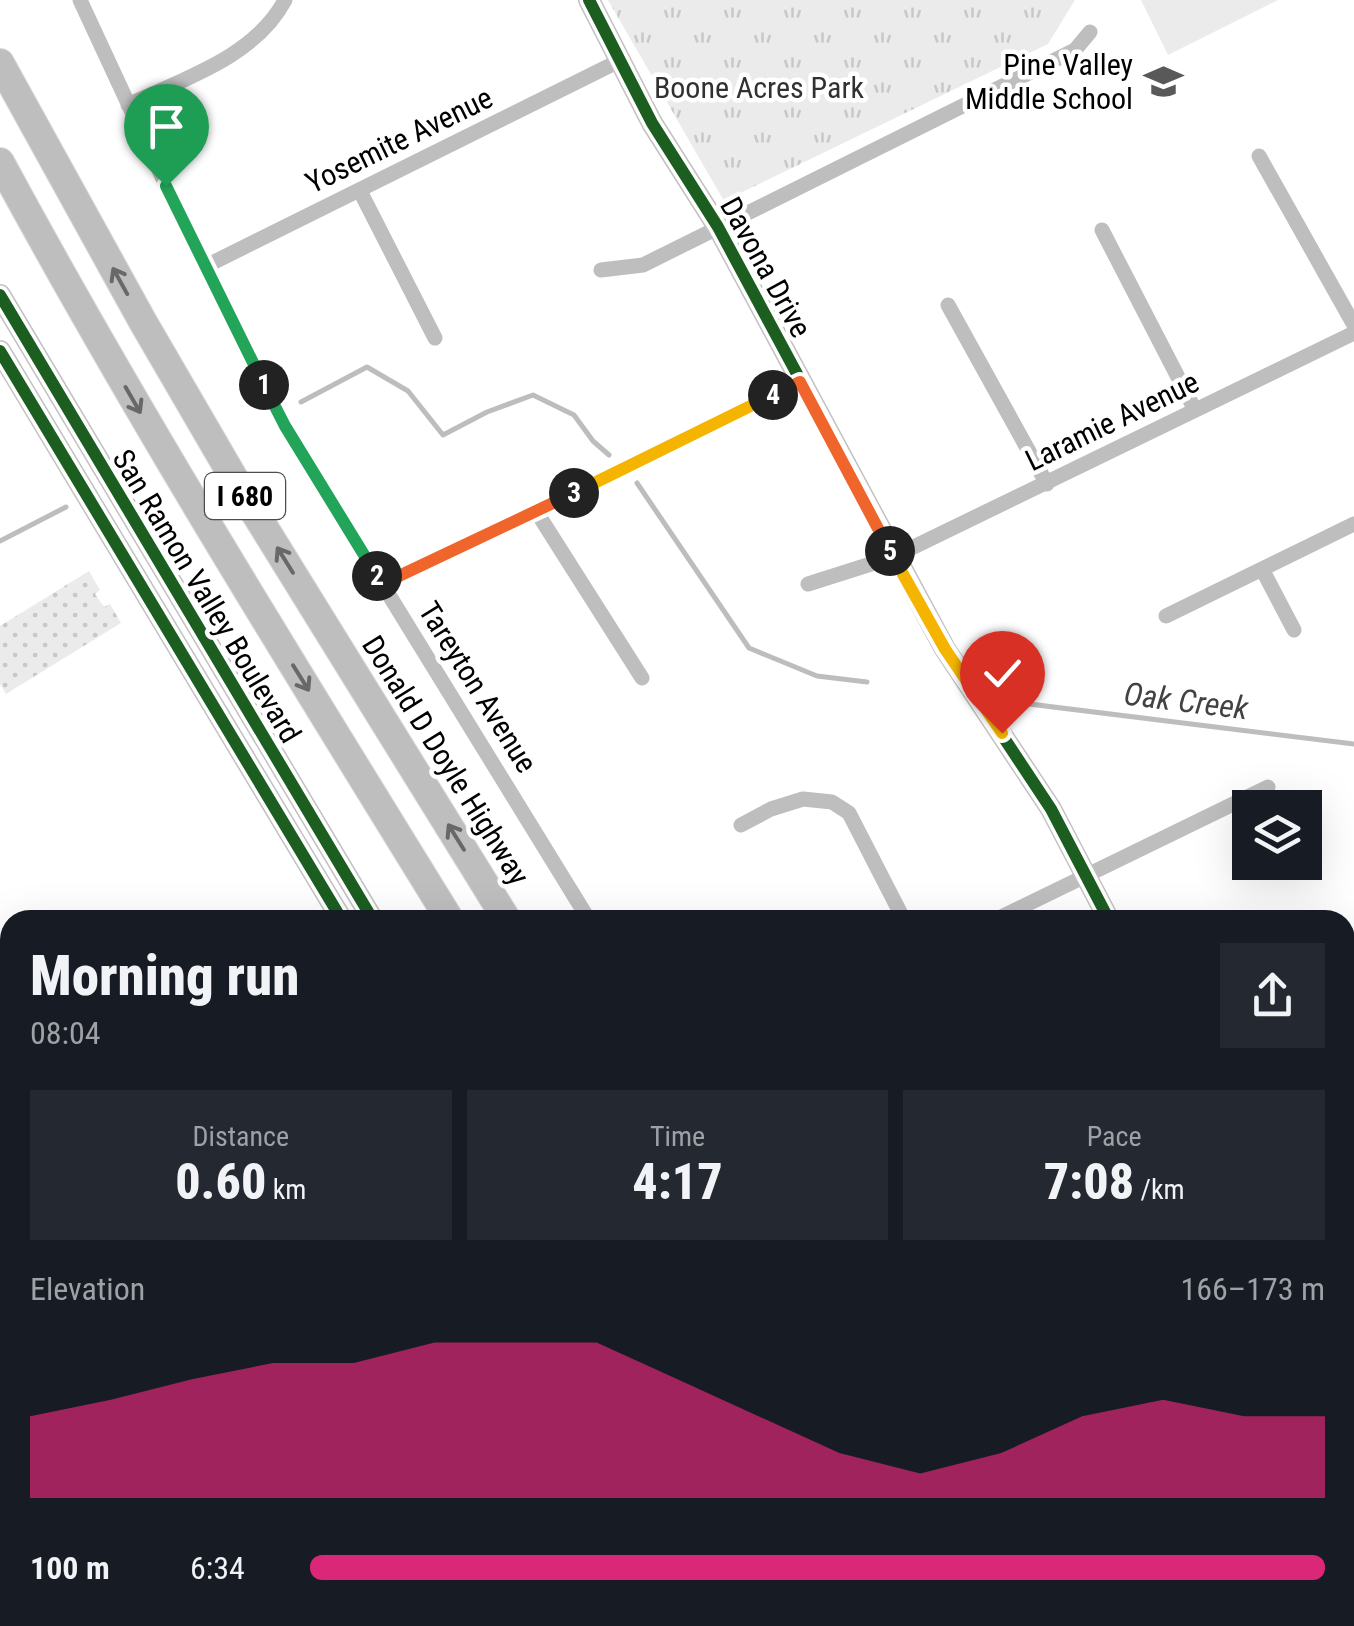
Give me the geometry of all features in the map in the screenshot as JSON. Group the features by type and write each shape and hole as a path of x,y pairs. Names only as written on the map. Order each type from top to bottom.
{"highway":[{"name":"Donald D Doyle Highway","path":"0,62 142,322 239,487 501,910"},
{"name":"I 680","path":"0,162 100,345 198,511 444,910"}],"main road":[{"name":"Davona Drive","path":"589,0 652,123 718,227 945,649 1051,809 1104,910"},
{"name":"San Ramon Valley Boulevard","path":"0,296 366,910"},
{"name":"San Ramon Valley Boulevard","path":"0,351 336,910"}],"street":[{"name":"Tareyton Avenue","path":"80,0 204,267 285,426 582,910"},
{"path":"128,105 228,58 258,35 285,0"},
{"path":"601,270 642,265 1075,50 1090,32"},
{"name":"Yosemite Avenue","path":"204,267 619,61"},
{"path":"1258,156 1354,326"},
{"path":"360,190 435,338"},
{"path":"1102,230 1195,410"},
{"path":"948,305 1047,484"},
{"name":"Laramie Avenue","path":"808,584 894,558 1354,334"},
{"path":"382,584 800,382"},
{"path":"536,512 642,678"},
{"path":"1166,616 1354,524"},
{"path":"1262,569 1294,630"},
{"path":"1014,910 1268,787"},
{"path":"741,825 803,799 832,802 849,813 899,910"}],"green space":[{"name":"Boone Acres Park","path":"608,0 1075,0 1048,44 724,201"},
{"path":"1141,0 1278,0 1168,55"},
{"path":"89,571 100,590 95,594 104,607 110,604 121,623 6,694 0,684 0,626"}],"waterway":[{"name":"Oak Creek","path":"301,402 367,367 408,391 443,435 487,412 533,395 574,415 609,455"},
{"name":"Oak Creek","path":"637,483 749,648 817,676 867,682"},
{"name":"Oak Creek","path":"0,541 66,507"},
{"name":"Oak Creek","path":"1013,702 1354,744"}],"cycle path":[{"path":"589,0 652,123 718,227 945,649 1051,809 1104,910"},
{"path":"0,295 367,910"},
{"path":"0,351 336,910"}],"place":[{"name":"Pine Valley Middle School","path":"1163,81"}],"route":[{"path":"166,186 285,426 382,584 800,382 945,649 1002,733"}]}
